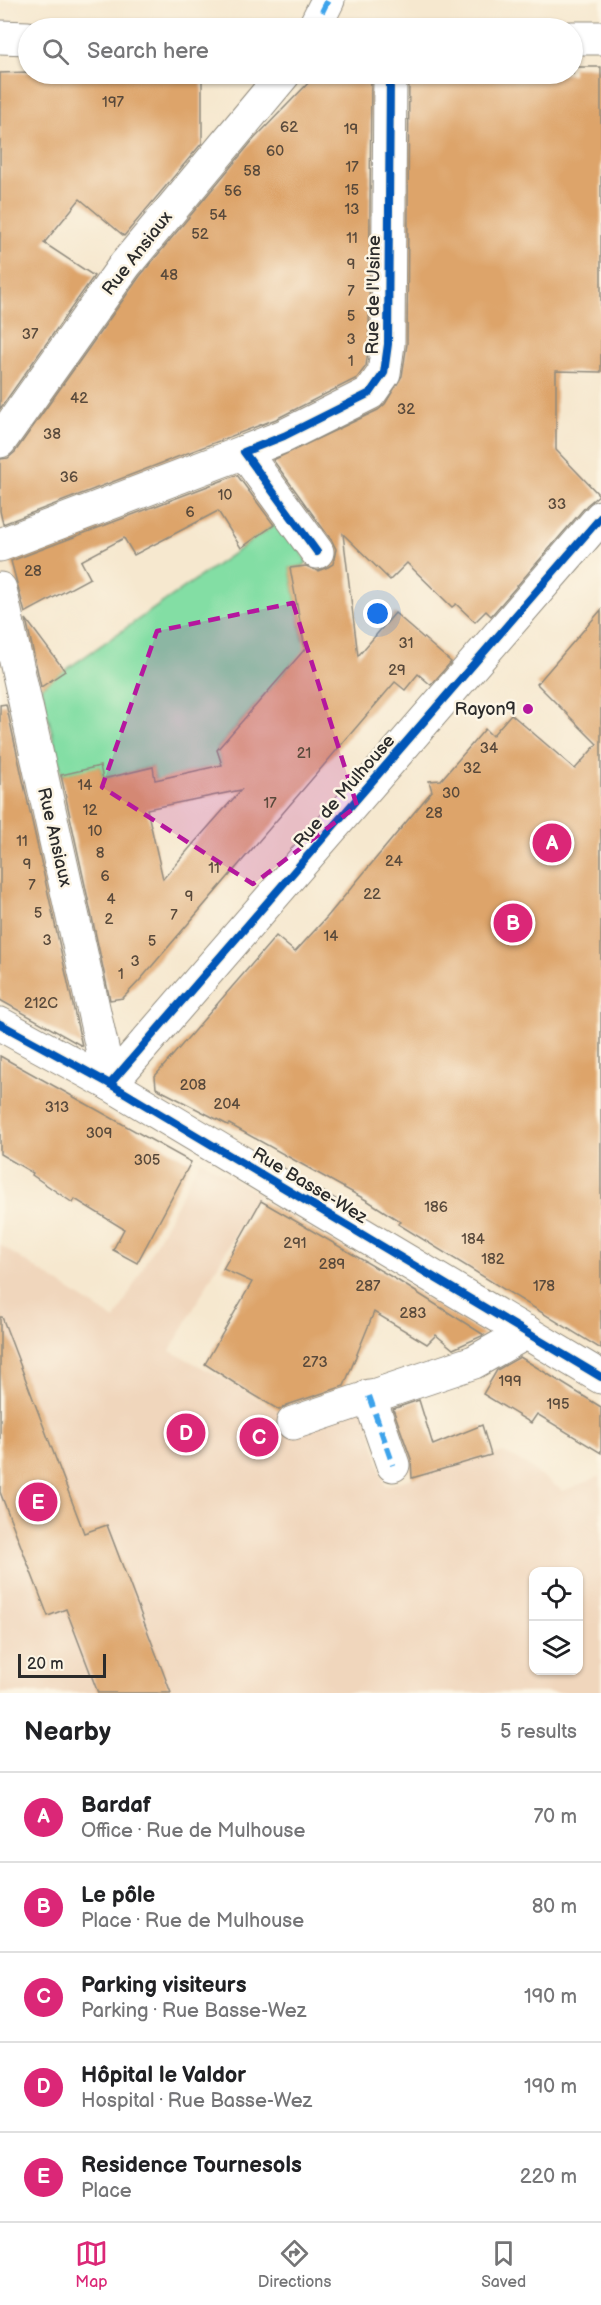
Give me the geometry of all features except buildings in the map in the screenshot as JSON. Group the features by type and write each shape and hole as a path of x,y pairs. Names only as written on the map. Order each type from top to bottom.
{"street":[{"path":"319,18 328,0"},
{"path":"0,37 18,38"},
{"path":"583,38 601,38"},
{"name":"Rue Ansiaux","path":"0,441 125,265 276,84"},
{"name":"Rue de l'Usine","path":"0,545 284,436 370,393 384,373 388,344 390,84"},
{"path":"244,452 317,552"},
{"name":"Rue de Mulhouse","path":"110,1084 601,517"},
{"name":"Rue Ansiaux","path":"0,589 110,1084"},
{"name":"Rue Basse-Wez","path":"0,1024 110,1084 601,1377"},
{"path":"293,1423 474,1362 527,1332"},
{"path":"369,1396 393,1465"}],"highlighted area":[{"path":"293,603 357,806 253,884 102,787 157,631"}],"shaded area":[{"path":"200,1160 258,1193 170,1351 221,1377 284,1414 360,1391 385,1486 503,1452 563,1491 601,1476 601,1693 0,1693 0,1245 115,1320"}],"green space":[{"path":"283,519 307,562 303,566 290,568 303,640 315,639 327,630 291,665 217,749 222,767 201,769 156,781 152,767 103,779 100,767 62,775 41,687"}],"marked path":[{"path":"319,18 328,0"},
{"path":"369,1396 393,1465"}],"cycle path":[{"path":"317,552 244,452 284,436 370,393 384,373 388,344 390,84"},
{"path":"110,1084 601,517"},
{"path":"0,1024 110,1084 601,1377"}],"place":[{"name":"Rayon9","path":"528,709"},
{"name":"Bardaf","path":"552,843"},
{"name":"Le pôle","path":"513,923"},
{"name":"Hôpital le Valdor","path":"186,1433"},
{"name":"Parking visiteurs","path":"259,1437"},
{"name":"Residence Tournesols","path":"38,1502"}]}
